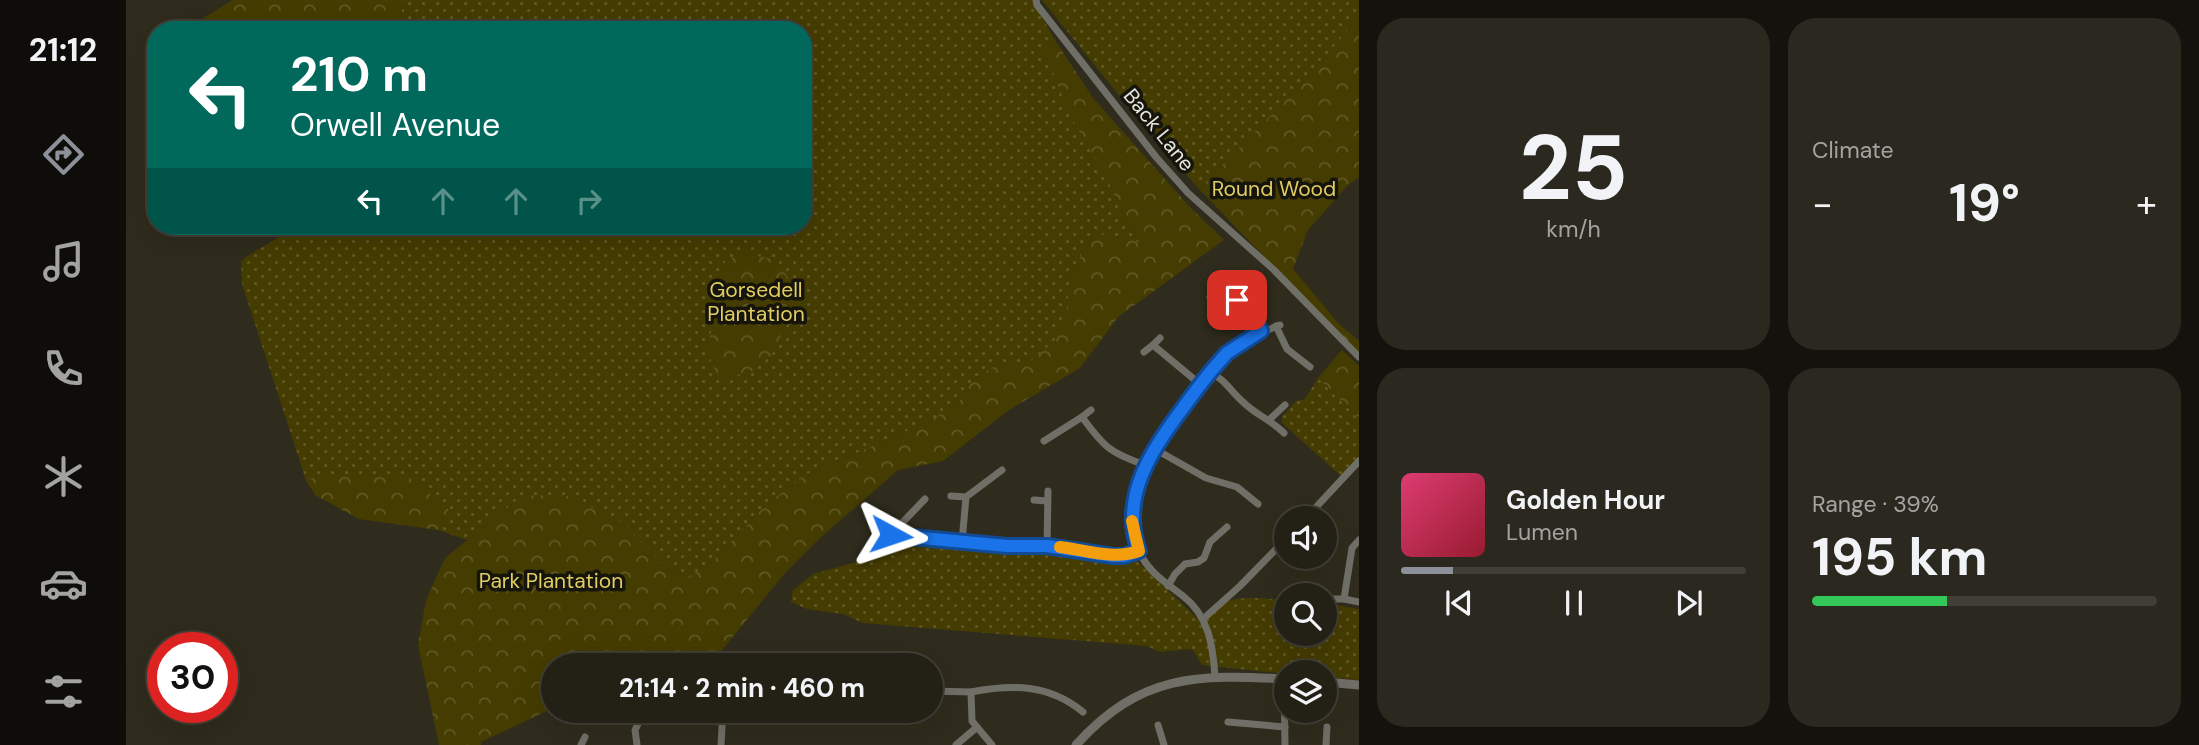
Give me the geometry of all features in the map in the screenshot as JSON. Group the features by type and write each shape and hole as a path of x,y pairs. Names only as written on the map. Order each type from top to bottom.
{"street":[{"name":"Back Lane","path":"1036,0 1037,5 1156,157 1188,193 1274,270 1359,357"},
{"path":"1218,278 1222,288 1252,313 1261,331"},
{"path":"1210,297 1222,288"},
{"path":"1215,677 1211,638 1203,619 1190,602 1148,568 1133,534 1132,509 1145,466 1153,448 1210,372 1227,353 1261,331 1278,325 1287,349 1310,367"},
{"path":"1144,352 1160,338"},
{"path":"1153,345 1201,385"},
{"path":"1210,372 1224,380 1242,402 1270,419 1284,433"},
{"path":"1270,419 1285,405"},
{"path":"1044,441 1091,410"},
{"path":"1082,417 1105,447 1119,456 1145,466"},
{"path":"1153,448 1206,478 1237,487 1258,504"},
{"path":"1317,506 1359,461"},
{"path":"951,496 966,497 1002,470"},
{"path":"1047,546 1048,491"},
{"path":"962,542 966,497"},
{"path":"925,499 902,523 895,535 1018,547 1047,546 1113,556 1139,551"},
{"path":"1034,500 1047,501"},
{"path":"1168,586 1185,564 1204,558 1210,542 1227,527"},
{"path":"1345,599 1352,548 1359,540"},
{"path":"1203,619 1274,551"},
{"path":"1337,599 1359,602"},
{"path":"1076,745 1112,711 1139,694 1175,682 1215,677 1274,679"},
{"path":"1337,683 1359,685"},
{"path":"943,691 971,692 1005,686 1056,694 1083,712"},
{"path":"971,692 971,715 976,728 992,745"},
{"path":"1228,722 1285,727"},
{"path":"636,745 635,730 638,723"},
{"path":"721,745 722,723"},
{"path":"1237,733 1238,723"},
{"path":"1285,723 1285,745"},
{"path":"1158,725 1164,745"},
{"path":"1326,745 1327,727"},
{"path":"956,745 976,728"}],"green space":[{"path":"233,0 402,0 401,21 199,21"},
{"path":"402,0 1032,0 1055,40 1045,53 1108,180 1124,219 1145,244 1095,233 1071,272 1065,322 1055,341 1022,370 999,363 972,381 959,402 928,422 801,477 765,506 710,564 688,577 668,569 618,519 522,496 467,540 438,530 448,509 319,476 306,480 242,284 241,261 282,235 812,235 812,21 401,21"},
{"path":"1042,0 1359,0 1359,17 1309,76 1199,189 1143,125"},
{"name":"Round Wood","path":"1359,17 1359,177 1348,185 1308,230 1293,269 1339,324 1359,341 1359,355 1199,189 1309,76"},
{"name":"Park Plantation","path":"1055,40 1093,98 1189,206 1224,240 1118,317 1080,368 1009,410 943,461 898,470 821,537 785,573 720,653 541,653 541,714 481,742 481,745 439,745 418,645 426,600 445,558 522,496 565,495 618,519 668,569 688,577 710,564 765,506 801,477 928,422 959,402 972,381 999,363 1022,369 1054,341 1065,322 1071,272 1095,233 1144,243 1124,219 1108,180 1069,114 1045,52"},
{"name":"Gorsedell Plantation","path":"742,253 776,260 801,297 771,356 752,371 720,380 707,353 724,262"},
{"path":"1342,350 1359,366 1359,419 1318,378"},
{"path":"1318,378 1359,419 1359,456 1341,476 1282,423 1282,417 1296,401 1305,399"},
{"path":"354,474 410,479 449,509 438,530 359,519 315,495 306,480 319,476"},
{"path":"872,542 1137,561 1198,619 1219,604 1229,601 1250,598 1274,599 1274,646 1337,646 1337,605 1359,609 1359,680 1337,678 1337,660 1274,660 1274,673 1202,665 1193,650 1189,649 1160,652 1147,646 863,623 843,614 807,609 791,602 793,590 813,574 863,560"}],"slow traffic":[{"path":"1060,547 1113,556 1139,551 1132,521"}],"route":[{"path":"891,535 1007,546 1069,548 1113,556 1139,551 1133,534 1132,509 1140,479 1153,448 1227,353 1261,331 1252,313 1237,300"}]}
